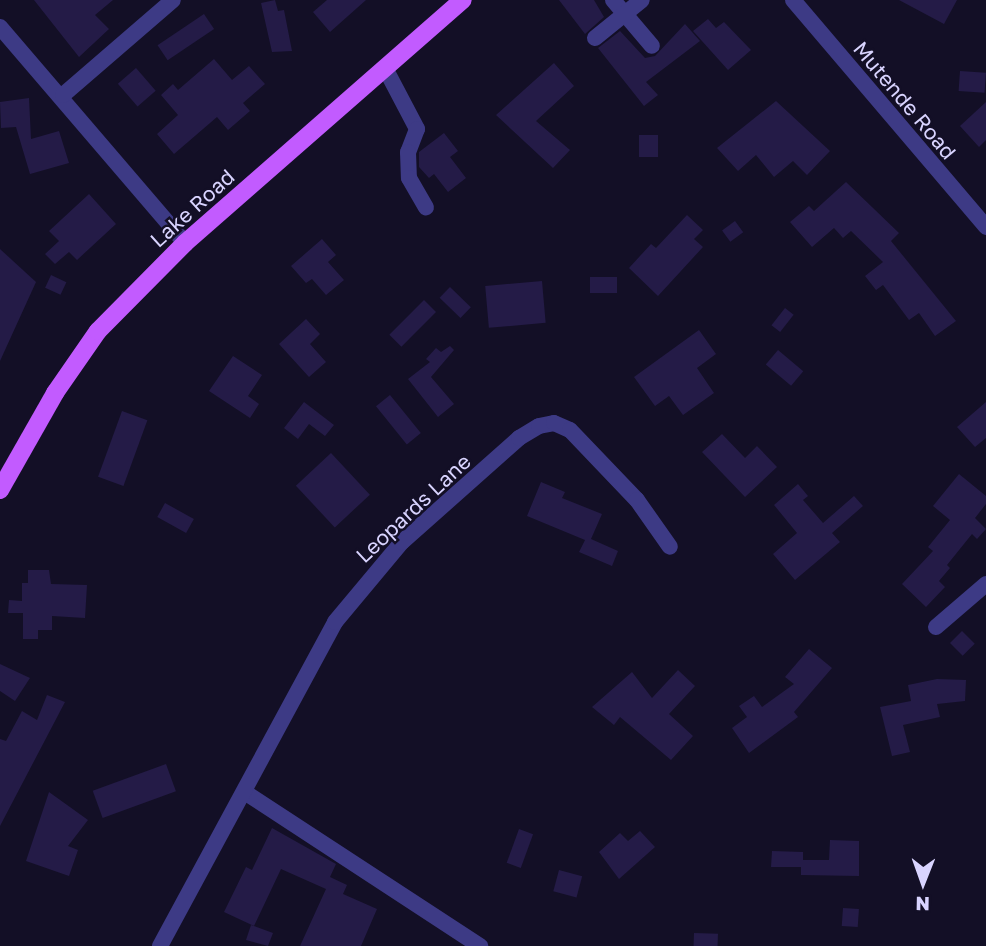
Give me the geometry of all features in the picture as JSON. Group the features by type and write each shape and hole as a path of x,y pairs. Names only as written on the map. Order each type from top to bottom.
{"main road":[{"name":"Lake Road","path":"0,490 80,354 185,243 463,0"}],"street":[{"path":"63,95 173,0"},
{"path":"613,0 652,46"},
{"path":"595,38 642,0"},
{"name":"Mutende Road","path":"793,0 986,227"},
{"path":"0,27 63,95 185,243"},
{"path":"385,68 417,129 408,152 409,178 426,207"},
{"name":"Leopards Lane","path":"160,946 246,793 335,622 364,583 402,542 539,426 554,423 570,430 637,500 670,547"},
{"path":"936,628 986,584"},
{"path":"246,793 480,946"}],"building":[{"path":"34,0 113,0 95,15 109,29 79,57"},
{"path":"275,0 278,11 284,10 292,51 272,52 261,3"},
{"path":"327,0 366,0 330,32 313,12"},
{"path":"559,0 594,0 604,17 585,34"},
{"path":"899,0 957,0 944,24"},
{"path":"204,14 214,29 168,60 158,45"},
{"path":"708,19 716,28 724,22 751,50 728,70 693,31"},
{"path":"685,24 700,41 646,82 658,95 644,106 598,48 620,31 645,58 655,56"},
{"path":"214,59 232,80 249,66 265,84 243,103 250,111 228,130 217,117 174,154 157,134 178,115 161,95 173,84 178,90"},
{"path":"554,63 574,86 536,121 570,150 553,168 496,115"},
{"path":"136,68 156,91 138,106 118,84"},
{"path":"960,71 986,73 985,93 959,91"},
{"path":"29,98 31,139 59,131 69,163 30,174 16,127 1,128 0,102"},
{"path":"776,101 830,151 807,175 793,161 774,177 756,155 738,171 717,148"},
{"path":"986,102 986,140 979,147 960,126"},
{"path":"444,133 458,151 450,157 466,178 448,192 434,174 429,178 419,167 419,152"},
{"path":"639,135 658,135 658,157 639,157"},
{"path":"846,182 899,233 891,241 956,321 935,336 919,313 909,320 883,285 876,290 865,276 883,262 851,231 843,238 834,228 812,247 790,222 809,206 814,211"},
{"path":"89,194 116,224 77,260 69,252 55,264 45,254 59,241 49,231"},
{"path":"687,215 703,230 694,239 703,247 658,296 629,268 651,244 656,248"},
{"path":"735,221 743,232 730,242 722,230"},
{"path":"322,239 336,255 328,262 344,280 326,295 312,279 306,283 291,266"},
{"path":"0,249 36,282 0,361"},
{"path":"51,275 66,282 60,295 45,288"},
{"path":"590,277 617,277 617,293 590,293"},
{"path":"542,281 546,323 489,328 485,286"},
{"path":"450,287 471,307 460,318 440,298"},
{"path":"424,300 436,312 401,347 389,335"},
{"path":"785,308 794,315 780,332 771,325"},
{"path":"306,319 320,334 310,344 326,362 309,377 279,344"},
{"path":"699,330 716,354 697,368 714,393 683,415 669,396 655,406 634,377"},
{"path":"450,346 454,350 431,377 454,404 438,417 408,379 430,362 426,359 436,348 441,352"},
{"path":"778,350 803,371 791,386 766,365"},
{"path":"233,356 262,375 248,396 259,404 250,418 209,391"},
{"path":"390,395 421,433 407,444 376,406"},
{"path":"304,402 334,425 325,436 309,424 298,439 284,428"},
{"path":"986,402 986,438 975,447 957,427"},
{"path":"122,411 147,420 123,486 98,477"},
{"path":"722,434 745,458 757,446 777,467 745,497 702,452"},
{"path":"331,453 370,495 335,527 296,486"},
{"path":"959,474 986,496 986,504 975,518 986,529 977,539 972,534 947,565 950,568 939,581 945,587 926,607 902,584 933,551 928,547 950,520 933,506"},
{"path":"541,482 565,492 562,498 602,514 591,539 618,551 612,566 579,552 585,540 527,516"},
{"path":"798,484 808,496 803,500 823,523 854,496 863,506 832,533 840,542 795,580 773,554 797,533 774,505"},
{"path":"165,503 194,519 186,533 157,517"},
{"path":"28,570 49,570 51,584 87,585 85,618 52,616 52,630 38,630 38,639 23,639 23,613 8,613 9,600 22,601 22,583 28,583"},
{"path":"962,631 975,644 963,656 950,643"},
{"path":"809,649 832,668 794,712 798,717 749,753 732,728 747,717 739,706 754,696 762,707 794,684 785,677"},
{"path":"0,664 30,678 15,701 0,691"},
{"path":"678,670 695,686 669,714 693,736 671,760 620,717 614,725 592,707 632,672 652,698"},
{"path":"937,679 966,680 965,701 937,704 940,717 903,725 910,752 892,756 880,707 911,701 908,685"},
{"path":"47,695 65,702 0,826 0,739 6,741 22,711 37,720"},
{"path":"166,764 176,791 103,818 93,791"},
{"path":"49,792 88,820 68,846 78,850 69,876 26,861"},
{"path":"272,828 336,864 330,877 347,885 343,894 377,909 361,946 300,946 326,889 281,869 254,926 224,912 246,867 252,870"},
{"path":"519,829 533,834 521,868 507,863"},
{"path":"640,831 655,847 619,879 599,852 620,833 628,841"},
{"path":"830,840 859,841 859,876 801,875 801,867 771,867 772,851 803,852 803,860 829,860"},
{"path":"559,870 582,876 576,897 553,891"},
{"path":"843,908 859,909 858,927 842,926"},
{"path":"251,925 273,933 268,946 246,940"},
{"path":"694,933 718,934 718,946 694,946"}]}
